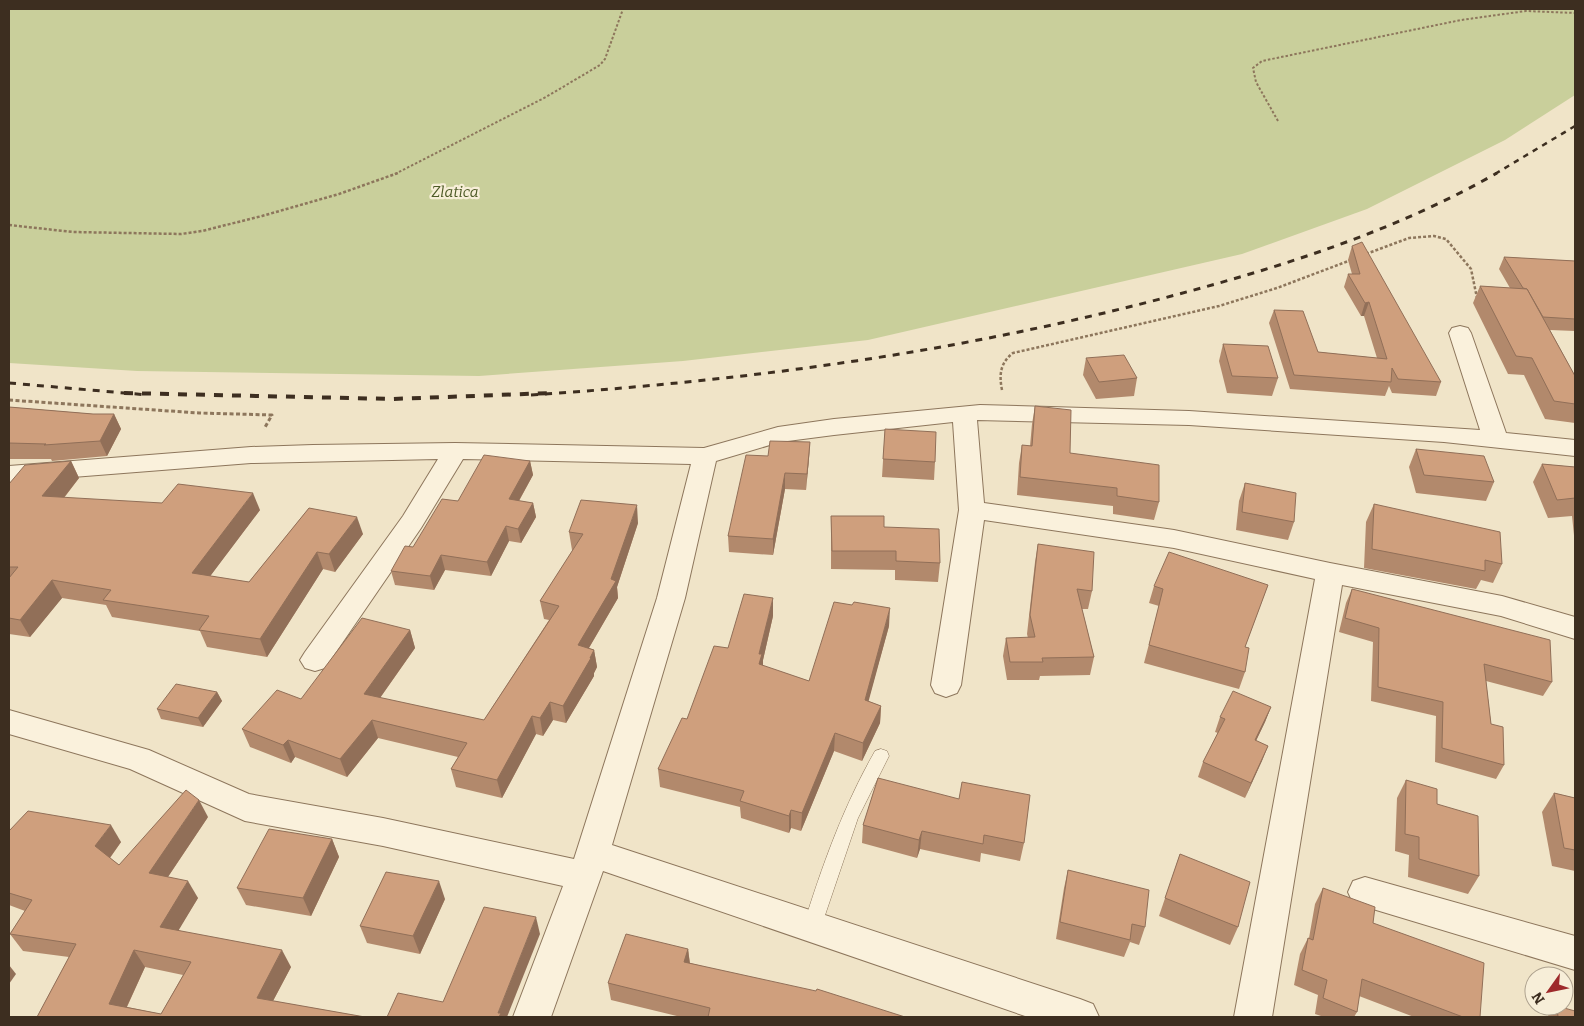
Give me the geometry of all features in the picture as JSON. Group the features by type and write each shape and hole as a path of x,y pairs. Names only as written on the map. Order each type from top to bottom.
{"street":[{"path":"1460,333 1495,438"},
{"path":"946,685 972,510 964,413"},
{"path":"9,474 251,455 454,451 706,456 778,436 834,427 964,413 1189,418 1495,438 1575,448"},
{"path":"315,660 412,522 454,451"},
{"path":"532,1017 589,865 671,598 706,456"},
{"path":"972,510 1174,539 1330,573 1502,606 1575,628"},
{"path":"1253,1017 1330,573"},
{"path":"9,722 138,759 245,807 383,832 589,865 812,927 1080,1017"},
{"path":"1365,892 1575,953"}],"lane":[{"path":"812,927 849,817 863,784 881,756"}],"path":[{"path":"9,225 73,232 182,234 262,216 374,183 430,158 546,97 600,65 605,59 623,9"},
{"path":"1278,121 1256,82 1254,68 1262,61 1461,20 1526,12 1575,13"},
{"path":"1363,255 1409,238 1434,236 1446,240 1471,269 1476,295 1476,317 1470,327 1460,333"},
{"path":"1009,413 1000,383 1000,367 1004,359 1013,354 1219,306 1277,288 1355,258"},
{"path":"9,400 199,413 272,415 251,455"}],"green space":[{"name":"Zlatica","path":"9,9 1575,9 1575,95 1505,140 1367,209 1242,254 868,340 683,361 479,376 137,371 9,363"}],"building":[{"path":"1362,242 1441,382 1398,379 1392,368 1391,382 1294,375 1274,310 1303,311 1318,352 1387,359 1369,302 1365,303 1348,274 1360,274 1352,246"},
{"path":"1504,257 1575,261 1575,319 1543,317 1527,289 1523,288"},
{"path":"1480,286 1527,289 1575,376 1575,404 1554,401 1532,358 1516,356"},
{"path":"1223,344 1268,346 1278,378 1232,376"},
{"path":"1124,355 1137,378 1099,382 1086,358"},
{"path":"1035,406 1071,410 1070,453 1159,465 1159,502 1117,496 1117,488 1020,477 1022,445 1032,446"},
{"path":"9,407 114,414 100,441 44,445 46,444 9,443"},
{"path":"885,429 936,432 935,462 883,459"},
{"path":"770,441 810,442 807,474 785,473 773,539 728,536 746,455 768,456"},
{"path":"1416,449 1484,456 1494,482 1424,475"},
{"path":"484,455 530,461 509,499 533,503 518,529 506,526 487,562 441,555 430,576 391,571 405,546 413,547 442,499 458,501"},
{"path":"71,461 42,496 162,503 178,484 253,493 192,573 249,582 309,508 357,517 329,554 317,552 260,639 199,630 209,616 103,600 111,590 52,580 20,620 9,618 9,578 18,567 9,567 9,484 25,465"},
{"path":"1542,464 1575,467 1575,498 1557,500"},
{"path":"1245,483 1296,493 1294,522 1242,512"},
{"path":"581,500 637,505 611,579 616,581 578,645 594,650 563,706 550,702 540,718 532,716 497,780 451,769 467,743 372,720 340,759 288,740 283,745 242,729 277,690 301,699 362,618 410,630 364,694 484,720 559,606 540,601 583,534 569,532"},
{"path":"1374,504 1500,532 1502,564 1485,560 1485,571 1372,549"},
{"path":"831,516 884,516 884,527 939,529 940,563 896,561 896,551 832,551"},
{"path":"1038,544 1094,552 1092,591 1077,589 1094,657 1042,658 1043,662 1010,662 1006,638 1035,637 1030,615"},
{"path":"1169,552 1268,585 1245,647 1249,648 1245,672 1149,645 1163,589 1154,586"},
{"path":"1352,589 1550,640 1552,682 1484,664 1491,724 1503,727 1504,765 1442,748 1443,702 1378,687 1379,628 1345,618"},
{"path":"744,594 773,598 759,654 762,654 759,664 809,681 834,602 852,605 854,602 890,608 865,700 881,706 863,743 835,733 802,813 791,810 789,816 740,801 744,791 658,769 682,718 687,719 714,646 728,648"},
{"path":"176,684 217,692 198,718 157,709"},
{"path":"1233,691 1271,707 1255,740 1268,746 1251,783 1203,762 1225,719 1220,717"},
{"path":"878,778 959,799 962,782 1030,795 1024,843 984,835 983,844 922,831 919,840 863,825"},
{"path":"1406,780 1437,789 1437,804 1478,816 1479,876 1419,859 1419,837 1405,834"},
{"path":"186,790 199,800 149,873 188,881 160,927 282,950 257,998 365,1017 37,1017 76,944 10,934 32,900 9,893 9,831 28,811 111,825 95,846 119,865","holes":["134,950 191,962 161,1014 109,1004"]},
{"path":"1554,793 1575,798 1575,850 1564,848"},
{"path":"269,829 332,839 303,898 237,888"},
{"path":"1180,854 1250,882 1238,927 1165,898"},
{"path":"1068,870 1149,890 1145,927 1132,924 1130,940 1060,922"},
{"path":"386,872 439,881 413,936 360,926"},
{"path":"1323,888 1375,907 1373,923 1484,963 1480,1017 1463,1017 1362,979 1357,1012 1323,998 1327,980 1302,970 1308,938 1313,940"},
{"path":"484,907 536,917 498,1013 501,1013 499,1017 387,1017 398,993 443,1002"},
{"path":"626,934 688,949 684,962 816,991 817,989 905,1017 708,1017 710,1008 608,983"},
{"path":"1575,1011 1575,1017 1558,1017 1574,1016"}],"railway":[{"path":"1495,174 1575,126"},
{"path":"531,395 696,381 858,361 1018,332 1098,314 1220,283 1342,244 1421,211 1497,173"},
{"path":"9,383 125,393"},
{"path":"125,393 393,399 551,393"},
{"path":"125,393 148,395"}]}
